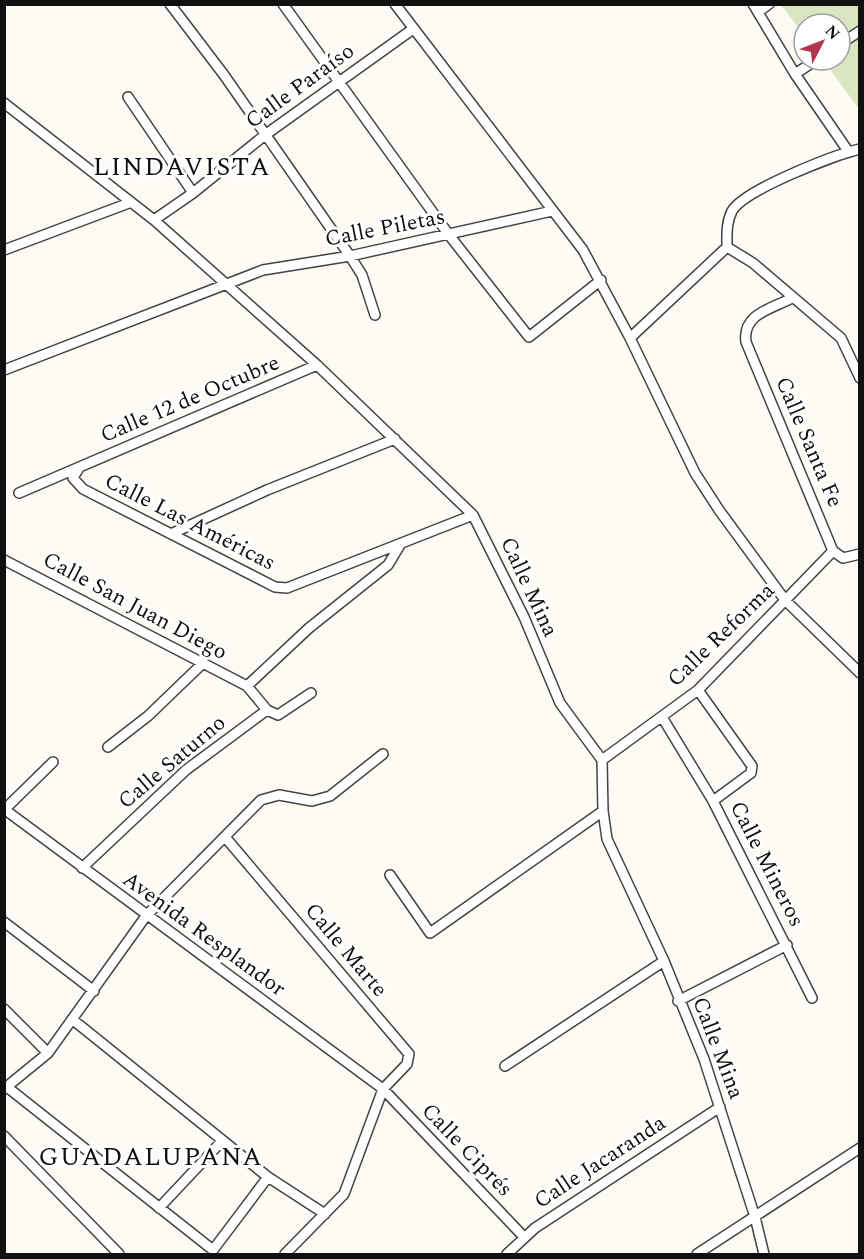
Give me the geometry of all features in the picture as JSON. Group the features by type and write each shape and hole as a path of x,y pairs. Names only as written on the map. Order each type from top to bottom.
{"street":[{"path":"170,4 224,75 350,256 362,275 375,315"},
{"path":"283,4 338,84 449,235 529,337 601,280"},
{"path":"395,4 583,250 601,280 695,473 785,600 860,673"},
{"path":"769,4 756,8 795,74 848,152"},
{"name":"Calle Paraíso","path":"154,220 193,193 265,135 413,28"},
{"path":"128,97 193,193"},
{"name":"Calle Mina","path":"4,103 24,115 129,203 154,220 317,365 473,514 524,616 560,703 602,760 603,811 607,839 663,961 704,1059 765,1254"},
{"path":"630,338 727,247 728,222 734,208 803,168 860,149"},
{"path":"4,250 129,203"},
{"name":"Calle Piletas","path":"4,370 263,270 350,256 552,211"},
{"path":"727,247 753,264 841,339 860,378"},
{"name":"Calle Santa Fe","path":"792,298 749,321 744,329 746,342 833,551"},
{"name":"Calle 12 de Octubre","path":"20,493 317,365"},
{"path":"174,533 267,490 395,439"},
{"name":"Calle Las Américas","path":"79,468 73,478 78,485 276,587 287,588 377,550 400,545 473,514"},
{"path":"311,693 278,715 267,710 247,686 309,628 388,565 400,545"},
{"path":"833,551 843,558 860,554"},
{"name":"Calle Reforma","path":"602,760 698,690 833,551"},
{"name":"Calle San Juan Diego","path":"4,560 247,686"},
{"path":"108,747 148,716 202,664"},
{"path":"698,690 752,766 751,773 713,801"},
{"name":"Calle Saturno","path":"82,868 186,770 267,710"},
{"name":"Calle Mineros","path":"662,717 713,801 812,998"},
{"path":"268,1177 213,1250 6,1088 48,1053 146,916 261,800 279,795 312,801 330,796 383,754"},
{"path":"5,809 53,762"},
{"name":"Avenida Resplandor","path":"5,809 146,916 383,1089"},
{"path":"390,875 430,933 603,811"},
{"name":"Calle Marte","path":"225,837 409,1054 407,1064 383,1089"},
{"path":"4,922 94,991"},
{"path":"678,1000 787,945"},
{"path":"505,1066 663,961"},
{"path":"4,1009 48,1053"},
{"path":"72,1018 268,1177 325,1214"},
{"path":"285,1254 344,1194 383,1089"},
{"name":"Calle Ciprés","path":"383,1089 524,1237"},
{"name":"Calle Jacaranda","path":"507,1254 524,1237 720,1107"},
{"path":"4,1136 119,1254"},
{"path":"159,1208 222,1141"},
{"path":"697,1254 860,1148"}],"green space":[{"path":"781,5 859,5 859,109 832,72 852,72 852,12 792,12 792,19"}],"district":[{"name":"LINDAVISTA","path":"182,167"},
{"name":"GUADALUPANA","path":"151,1157"}]}
